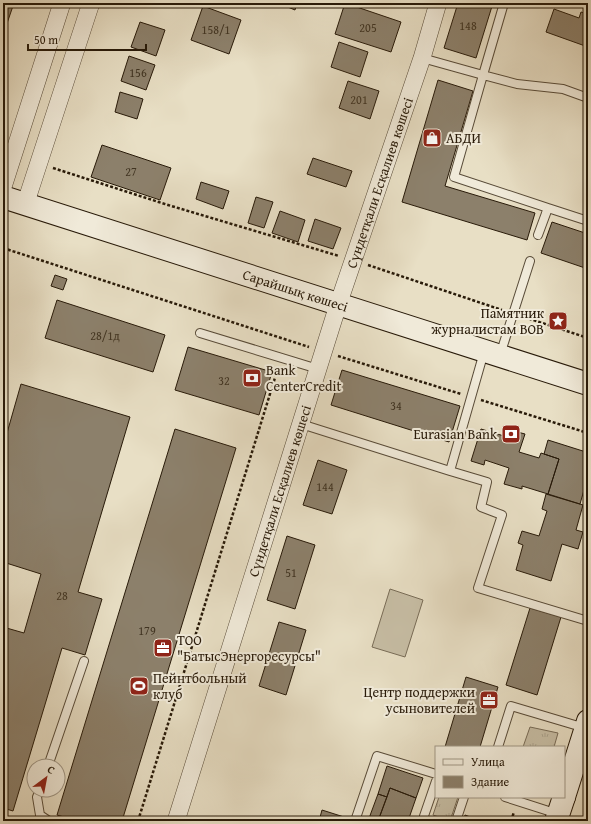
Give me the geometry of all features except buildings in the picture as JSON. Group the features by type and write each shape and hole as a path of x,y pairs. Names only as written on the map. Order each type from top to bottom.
{"street":[{"path":"3,187 62,3"},
{"path":"25,205 91,3"},
{"name":"Сүндетқали Есқалиев көшесі","path":"176,821 323,351 422,58 438,3"},
{"name":"Сарайшық көшесі","path":"3,198 588,384"},
{"path":"565,793 587,726"}],"lane":[{"path":"504,3 454,176 548,208 538,235"},
{"path":"422,58 518,84 563,89 588,98"},
{"path":"541,227 548,208 588,221"},
{"path":"450,471 471,397 513,314 530,261"},
{"path":"200,333 318,369"},
{"path":"301,424 487,482 481,507 502,515 478,588 588,621"},
{"path":"51,758 84,662"},
{"path":"498,746 512,706 587,726"},
{"path":"355,821 377,756 435,774"},
{"path":"428,821 424,818 424,816 435,783"},
{"path":"37,798 40,815 49,821"},
{"path":"456,821 464,798"},
{"path":"516,798 562,802"}],"path":[{"path":"38,163 168,205 353,260 588,338"},
{"path":"3,248 323,351 588,433"},
{"path":"138,821 282,358"}],"green space":[{"path":"390,589 423,600 405,657 372,647"},
{"path":"530,727 558,733 554,746 523,746"},
{"path":"439,798 458,798 450,821 433,815"}],"place":[{"name":"АБДИ","path":"432,138"},
{"name":"Памятник журналистам ВОВ","path":"558,321"},
{"name":"Bank CenterCredit","path":"252,378"},
{"name":"Eurasian Bank","path":"511,434"},
{"name":"ТОО \"БатысЭнергоресурсы\"","path":"163,648"},
{"name":"Пейнтбольный клуб","path":"139,686"},
{"name":"Центр поддержки усыновителей","path":"489,700"}]}
